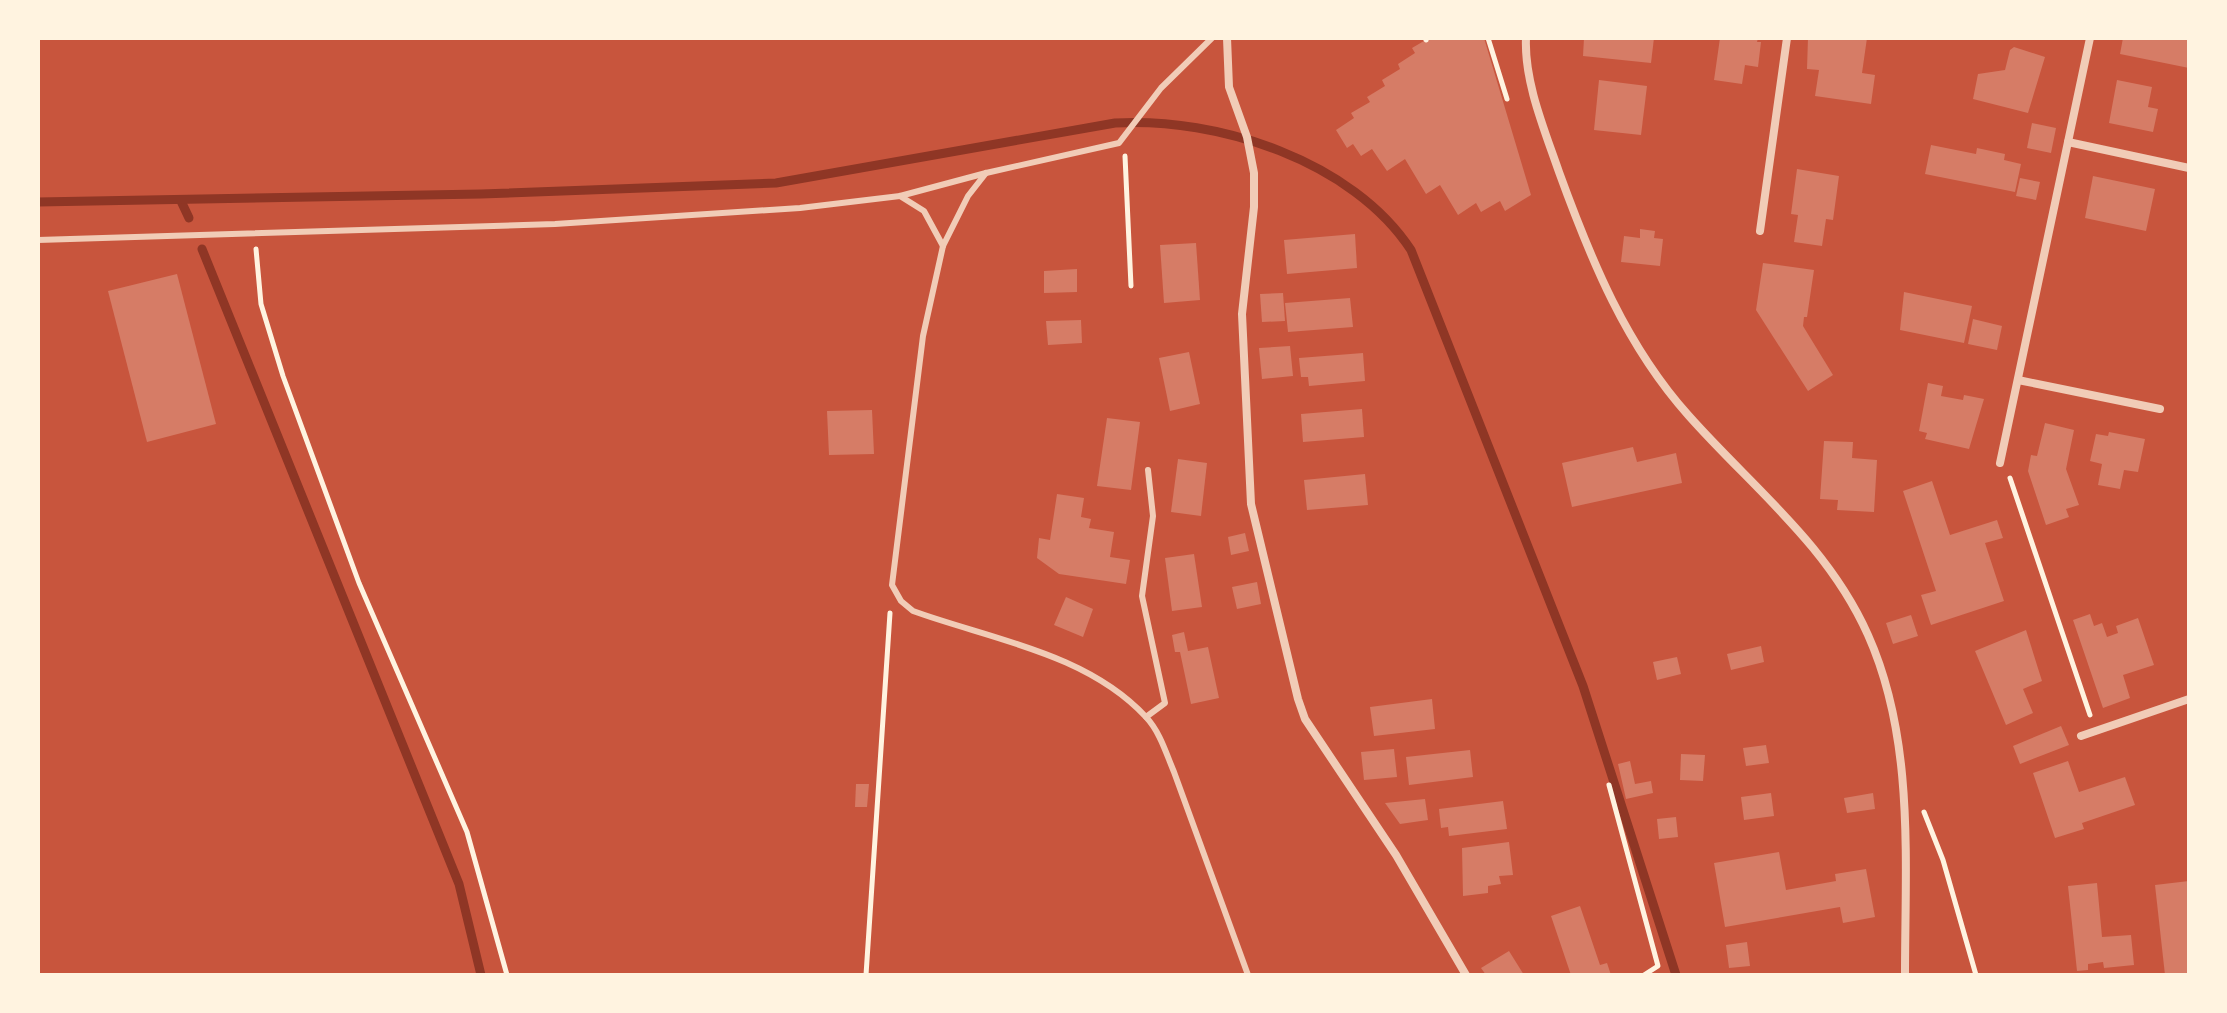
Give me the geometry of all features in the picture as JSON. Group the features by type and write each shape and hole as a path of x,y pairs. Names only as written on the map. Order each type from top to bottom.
{"street":[{"path":"1227,38 1227,73 1254,173 1254,207 1242,314 1251,504 1298,699 1305,719 1396,855 1466,975"},
{"path":"1526,38 1525,53 1534,91 1580,232 1605,289 1641,353 1689,415 1813,544 1851,601 1873,647 1896,719 1901,762 1905,975"},
{"path":"1760,231 1787,38"},
{"path":"2003,465 2090,38"},
{"path":"2068,142 2189,168"},
{"path":"2018,380 2160,409"},
{"path":"2081,736 2189,699"}],"lane":[{"path":"38,240 555,224 800,208 900,196 986,173 1108,148 1127,136 1150,101 1212,38"},
{"path":"986,173 968,196 943,246 923,336 892,585 901,601 913,611 1022,645 1090,676 1146,717 1162,741 1248,975"},
{"path":"900,196 924,211 943,246"},
{"path":"1146,717 1165,703 1142,596 1153,516 1148,470"}],"path":[{"path":"1488,38 1507,99"},
{"path":"1127,136 1125,167 1131,286"},
{"path":"256,232 257,277 268,330 359,583 467,832 507,975"},
{"path":"2003,465 2096,731"},
{"path":"866,975 892,585"},
{"path":"1609,785 1658,966 1644,975"},
{"path":"1923,810 1943,860 1976,975"}],"building":[{"path":"1429,38 1484,38 1531,195 1505,211 1500,201 1481,212 1476,203 1458,215 1440,185 1426,194 1405,159 1387,171 1372,149 1361,156 1353,144 1347,148 1336,130 1354,118 1351,113 1370,102 1367,97 1385,86 1382,80 1400,69 1398,64 1415,53 1412,48"},
{"path":"1584,38 1654,38 1651,63 1583,56"},
{"path":"1720,38 1758,38 1757,42 1761,42 1758,67 1745,65 1742,84 1714,80"},
{"path":"1808,38 1867,38 1862,73 1875,75 1871,104 1815,96 1819,70 1807,69"},
{"path":"2123,38 2189,39 2189,68 2120,54"},
{"path":"2014,47 2045,57 2028,113 1973,99 1978,74 2005,70 2010,50"},
{"path":"1599,80 1647,86 1641,135 1594,130"},
{"path":"2117,80 2152,87 2148,107 2158,109 2153,132 2109,123"},
{"path":"2032,123 2056,128 2051,153 2027,148"},
{"path":"1931,145 1976,154 1977,148 2005,154 2004,160 2021,164 2015,192 1925,174"},
{"path":"1797,169 1839,176 1833,220 1826,219 1822,246 1794,242 1798,215 1791,214"},
{"path":"2093,176 2155,189 2146,231 2085,218"},
{"path":"2020,178 2040,182 2036,200 2016,196"},
{"path":"1640,229 1655,231 1654,238 1663,239 1660,266 1621,262 1624,236 1640,238"},
{"path":"1355,234 1357,268 1287,274 1284,240"},
{"path":"1196,243 1200,300 1164,303 1160,245"},
{"path":"1763,263 1814,270 1803,326 1833,375 1808,391 1756,310"},
{"path":"1077,269 1077,292 1044,293 1044,271"},
{"path":"177,274 216,424 147,442 108,291"},
{"path":"1904,292 1972,306 1964,343 1900,330"},
{"path":"1283,293 1285,321 1262,322 1260,294"},
{"path":"1350,298 1353,327 1288,332 1285,303"},
{"path":"1973,319 2002,326 1997,350 1968,344"},
{"path":"1081,320 1082,343 1048,345 1046,321"},
{"path":"1290,346 1293,376 1262,379 1259,348"},
{"path":"1189,352 1200,404 1170,411 1159,358"},
{"path":"1363,353 1365,381 1309,386 1308,377 1301,377 1299,358"},
{"path":"1928,383 1943,386 1941,396 1963,400 1964,395 1984,399 1969,449 1925,439 1927,433 1919,431"},
{"path":"1362,409 1364,437 1303,442 1301,414"},
{"path":"872,410 874,454 829,455 827,411"},
{"path":"1107,418 1140,422 1131,490 1097,486"},
{"path":"2045,423 2074,430 2066,469 2079,505 2066,509 2069,517 2046,525 2028,471 2031,455 2037,456"},
{"path":"2109,432 2145,439 2138,472 2124,470 2120,489 2098,485 2102,464 2090,461 2096,434 2108,436"},
{"path":"1824,441 1853,442 1852,458 1877,460 1874,512 1837,510 1838,500 1820,499"},
{"path":"1633,447 1637,462 1676,453 1682,483 1572,507 1562,463"},
{"path":"1178,459 1207,463 1201,516 1171,512"},
{"path":"1365,474 1368,505 1307,510 1304,480"},
{"path":"1932,481 1950,535 1997,520 2003,538 1985,543 2004,601 1931,625 1921,595 1936,591 1903,491"},
{"path":"1057,494 1084,498 1081,517 1091,519 1089,528 1114,532 1110,557 1130,560 1126,584 1059,574 1037,558 1039,538 1050,540"},
{"path":"1245,533 1249,551 1231,555 1228,537"},
{"path":"1194,554 1202,607 1172,611 1165,558"},
{"path":"1257,582 1261,604 1237,609 1232,587"},
{"path":"1066,597 1093,609 1083,637 1054,625"},
{"path":"2090,614 2094,626 2102,623 2107,637 2118,633 2116,626 2138,618 2154,665 2123,675 2130,698 2103,708 2073,620"},
{"path":"1911,615 1918,636 1893,644 1886,623"},
{"path":"2026,630 2042,681 2023,689 2033,713 2006,725 1975,651"},
{"path":"1184,632 1188,651 1208,647 1219,698 1191,704 1180,652 1175,652 1172,635"},
{"path":"1761,646 1764,662 1731,670 1727,654"},
{"path":"1677,657 1681,674 1657,680 1653,662"},
{"path":"1432,699 1435,729 1374,736 1370,707"},
{"path":"2061,726 2069,745 2020,764 2013,746"},
{"path":"1766,745 1769,763 1746,766 1743,748"},
{"path":"1394,749 1397,777 1364,780 1361,752"},
{"path":"1470,750 1473,777 1409,785 1406,757"},
{"path":"1681,754 1705,755 1703,781 1680,780"},
{"path":"1630,761 1635,784 1651,781 1653,793 1626,799 1618,764"},
{"path":"2068,761 2079,792 2125,777 2135,805 2082,823 2084,829 2055,838 2033,773"},
{"path":"856,784 869,784 867,807 855,807"},
{"path":"1771,793 1774,816 1744,820 1741,797"},
{"path":"1873,793 1875,809 1847,813 1844,798"},
{"path":"1425,799 1428,820 1400,824 1385,803"},
{"path":"1503,801 1507,829 1449,836 1448,827 1441,828 1439,809"},
{"path":"1676,817 1678,837 1659,839 1657,819"},
{"path":"1509,842 1513,875 1499,876 1501,884 1488,886 1488,893 1463,896 1462,848"},
{"path":"1779,852 1786,890 1836,881 1835,874 1866,869 1875,917 1843,923 1840,907 1725,927 1714,863"},
{"path":"2189,881 2189,975 2165,975 2155,885"},
{"path":"2097,883 2102,937 2131,935 2134,965 2104,968 2103,962 2088,964 2088,970 2077,971 2068,886"},
{"path":"1580,906 1600,965 1607,963 1611,975 1571,975 1551,916"},
{"path":"1747,942 1750,966 1729,968 1726,945"},
{"path":"1509,951 1524,975 1486,975 1481,968"}],"waterway":[{"path":"38,202 481,194 776,183 1115,123 1155,123 1239,137 1319,169 1355,192 1386,219 1411,250 1583,686 1676,975"},
{"path":"181,201 189,218"},
{"path":"202,249 459,884 481,975"}]}
